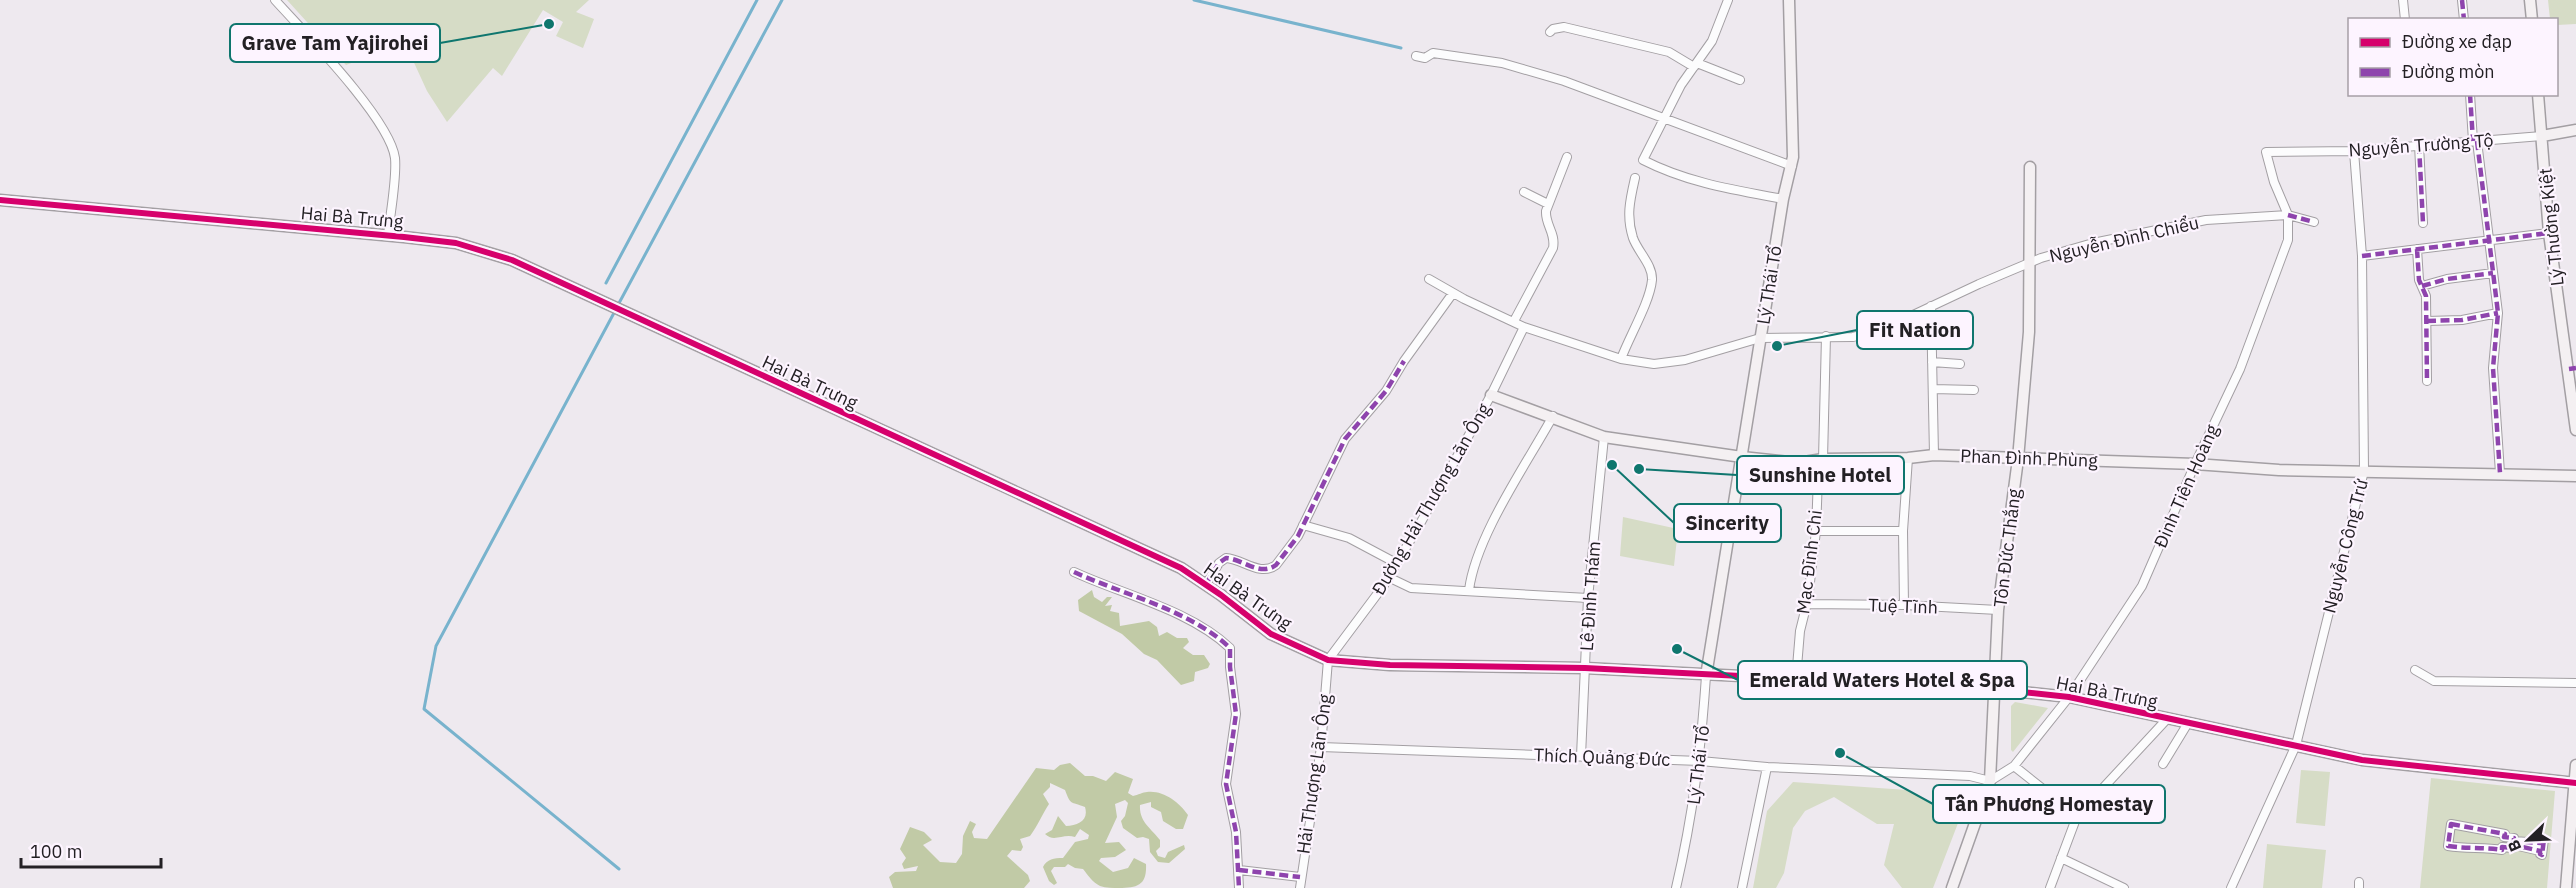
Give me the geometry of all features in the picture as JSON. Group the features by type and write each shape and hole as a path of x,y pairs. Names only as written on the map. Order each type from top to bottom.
{"street":[{"path":"274,0 341,73 385,131 394,157 388,236"},
{"path":"1728,0 1712,41 1681,85 1644,160 1669,173 1695,182 1783,199"},
{"name":"Lý Thái Tổ","path":"1676,888 1690,827 1700,761 1706,676 1760,338 1783,199 1792,166 1789,0"},
{"path":"2403,0 2405,18"},
{"path":"2462,0 2464,18"},
{"path":"2530,0 2532,18"},
{"path":"1550,32 1553,29 1564,27 1653,47 1740,80"},
{"path":"1416,56 1425,58 1433,53 1502,63 1564,81 1792,166"},
{"path":"2470,96 2498,313 2493,368 2500,473"},
{"name":"Lý Thường Kiệt","path":"2538,96 2549,233 2572,368 2576,430"},
{"name":"Nguyễn Trường Tộ","path":"2266,152 2354,151 2542,136 2576,130"},
{"path":"2419,145 2423,223"},
{"name":"Nguyễn Công Trứ","path":"2231,888 2296,745 2364,471 2362,256 2354,151"},
{"name":"Đinh Tiên Hoàng","path":"1990,781 2014,766 2069,697 2142,586 2195,464 2240,369 2288,240 2288,215 2274,182 2266,152"},
{"path":"1514,321 1553,248 1555,239 1545,218 1548,204 1567,157"},
{"name":"Tôn Đức Thắng","path":"1952,888 1990,781 1998,610 2018,459 2029,332 2030,166"},
{"path":"1621,359 1649,294 1652,278 1648,265 1634,240 1629,223 1627,208 1635,178"},
{"path":"1524,192 1548,204"},
{"name":"Hai Bà Trưng","path":"0,200 456,243 512,260 1181,568 1206,584 1271,634 1328,660 1390,664 1585,668 1994,689 2069,697 2362,760 2575,783"},
{"name":"Nguyễn Đình Chiểu","path":"1760,338 1853,337 1881,330 2052,254 2093,243 2206,220 2288,215 2314,222"},
{"path":"2362,256 2549,233"},
{"path":"2417,249 2419,280 2426,296 2427,381"},
{"path":"2422,286 2447,279 2493,273"},
{"path":"1429,279 1524,327 1621,359 1654,364 1684,360 1760,338"},
{"path":"1206,584 1220,562 1226,558 1261,569 1272,568 1304,525 1346,439 1386,391 1404,361 1453,293"},
{"path":"1931,306 1934,455"},
{"path":"2427,321 2462,320 2498,313"},
{"name":"Đường Hải Thượng Lãn Ông","path":"1328,660 1388,577 1491,395 1524,327"},
{"name":"Mạc Đĩnh Chi","path":"1797,679 1800,631 1807,604 1816,531 1818,477 1823,459 1826,336"},
{"path":"1932,362 1960,364"},
{"path":"1933,388 1974,390"},
{"name":"Phan Đình Phùng","path":"1491,395 1604,436 1742,457 1798,462 1934,455 2195,464 2279,470 2576,476"},
{"path":"1469,590 1471,572 1486,534 1554,416"},
{"name":"Lê Đình Thám","path":"1581,756 1587,598 1604,436"},
{"path":"1904,605 1903,531 1908,458"},
{"path":"1798,462 1818,477"},
{"path":"1304,525 1349,538 1396,563"},
{"path":"1816,531 1903,531"},
{"path":"1074,572 1113,590 1176,612 1214,634 1230,648 1236,714 1226,784 1236,832 1239,888"},
{"path":"1388,577 1411,588 1587,598"},
{"name":"Tuệ Tĩnh","path":"1807,604 1904,605 1998,610"},
{"name":"Hải Thượng Lãn Ông","path":"1300,888 1321,747 1328,660"},
{"path":"2415,670 2434,681 2576,683"},
{"path":"2050,888 2077,816 2167,719"},
{"path":"2163,764 2188,723"},
{"name":"Thích Quảng Đức","path":"1321,747 1700,761 1767,767 1970,776 1990,781"},
{"path":"2566,888 2576,765"},
{"path":"2014,766 2077,816"},
{"path":"1742,888 1767,767"},
{"path":"2451,824 2505,834 2504,837 2514,838 2519,844 2513,848 2502,847 2502,850 2483,847 2475,850 2448,846 2451,824"},
{"path":"2061,858 2124,888"},
{"path":"1239,870 1300,877"}],"green space":[{"path":"287,0 589,0 576,12 594,19 583,48 556,36 563,22 543,10 502,76 493,68 447,122 427,91 405,43 346,65"},
{"path":"2548,0 2576,0 2576,24 2558,25 2558,18 2550,18"},
{"path":"1623,517 1678,529 1674,566 1620,556"},
{"path":"1092,590 1094,597 1102,602 1107,597 1112,597 1105,606 1112,605 1110,611 1119,613 1120,626 1149,621 1157,627 1159,636 1167,632 1177,638 1187,638 1189,642 1183,648 1193,655 1204,655 1210,664 1208,668 1195,672 1194,681 1181,685 1157,660 1144,654 1122,634 1079,611 1078,600"},
{"path":"2015,702 2048,708 2013,752 2011,750 2011,706"},
{"path":"1070,763 1085,776 1093,776 1106,781 1115,772 1133,779 1128,793 1133,796 1153,792 1175,801 1188,815 1183,829 1176,829 1163,821 1161,812 1151,807 1151,802 1140,805 1141,816 1160,840 1160,847 1156,851 1158,856 1165,858 1168,852 1184,845 1185,849 1169,863 1158,862 1150,852 1149,839 1137,838 1123,828 1121,821 1125,816 1128,803 1125,800 1115,804 1117,817 1105,843 1119,842 1126,850 1115,857 1101,858 1099,861 1113,872 1128,868 1134,858 1146,864 1143,881 1131,887 1102,887 1083,869 1068,864 1065,867 1054,867 1051,871 1057,883 1054,885 1049,881 1043,867 1045,864 1057,858 1063,858 1075,842 1088,839 1089,835 1080,829 1075,837 1052,838 1045,834 1052,830 1058,816 1066,826 1084,819 1086,812 1085,807 1070,801 1065,790 1050,783 1050,787 1043,794 1049,804 1035,828 1030,836 1020,839 1023,847 1021,851 1012,850 1007,856 1028,875 1030,881 1024,888 893,888 889,877 895,872 916,871 918,866 904,869 902,864 906,858 900,849 910,827 924,832 932,840 923,845 940,862 956,863 962,854 963,836 970,821 976,824 972,832 974,838 987,839 1036,768 1054,770 1060,765"},
{"path":"2301,770 2330,772 2325,826 2296,823"},
{"path":"2431,778 2555,791 2547,888 2420,888"},
{"path":"1793,782 1907,790 1960,818 1933,888 1902,888 1884,865 1894,824 1877,824 1834,797 1805,811 1793,828 1784,873 1776,888 1753,888 1767,811"},
{"path":"2267,844 2326,850 2322,888 2263,888"}],"waterway":[{"path":"606,283 757,0"},
{"path":"618,305 782,0"},
{"path":"1194,0 1401,48"},
{"path":"615,311 436,646 424,709 619,869"}],"marked path":[{"path":"2462,0 2464,18"},
{"path":"2470,96 2473,141"},
{"path":"2477,141 2498,313 2493,368 2500,473"},
{"path":"2419,145 2423,223"},
{"path":"2288,215 2314,222"},
{"path":"2362,256 2549,233"},
{"path":"2417,249 2419,280 2426,296 2427,381"},
{"path":"2422,286 2447,279 2493,273"},
{"path":"2427,321 2462,320 2498,313"},
{"path":"1206,584 1219,563 1226,558 1264,569 1276,565 1298,536 1345,439 1386,391 1404,361"},
{"path":"2569,369 2576,368"},
{"path":"1074,572 1176,613 1196,623 1230,648 1236,714 1226,784 1236,832 1239,888"},
{"path":"2451,824 2505,834 2504,837 2514,838 2514,841 2541,843 2542,838 2544,839 2542,855 2540,851 2514,845 2513,848 2502,847 2502,850 2448,846 2451,824"},
{"path":"1239,870 1300,877"}],"cycle path":[{"path":"0,200 456,243 512,260 1181,568 1221,595 1271,634 1328,660 1390,665 1585,668 1994,689 2069,697 2362,760 2576,783"}],"place":[{"name":"Grave Tam Yajirohei","path":"549,24"},
{"name":"Fit Nation","path":"1777,346"},
{"name":"Sincerity","path":"1612,465"},
{"name":"Sunshine Hotel","path":"1639,469"},
{"name":"Emerald Waters Hotel & Spa","path":"1677,649"},
{"name":"Tân Phương Homestay","path":"1840,753"}]}
